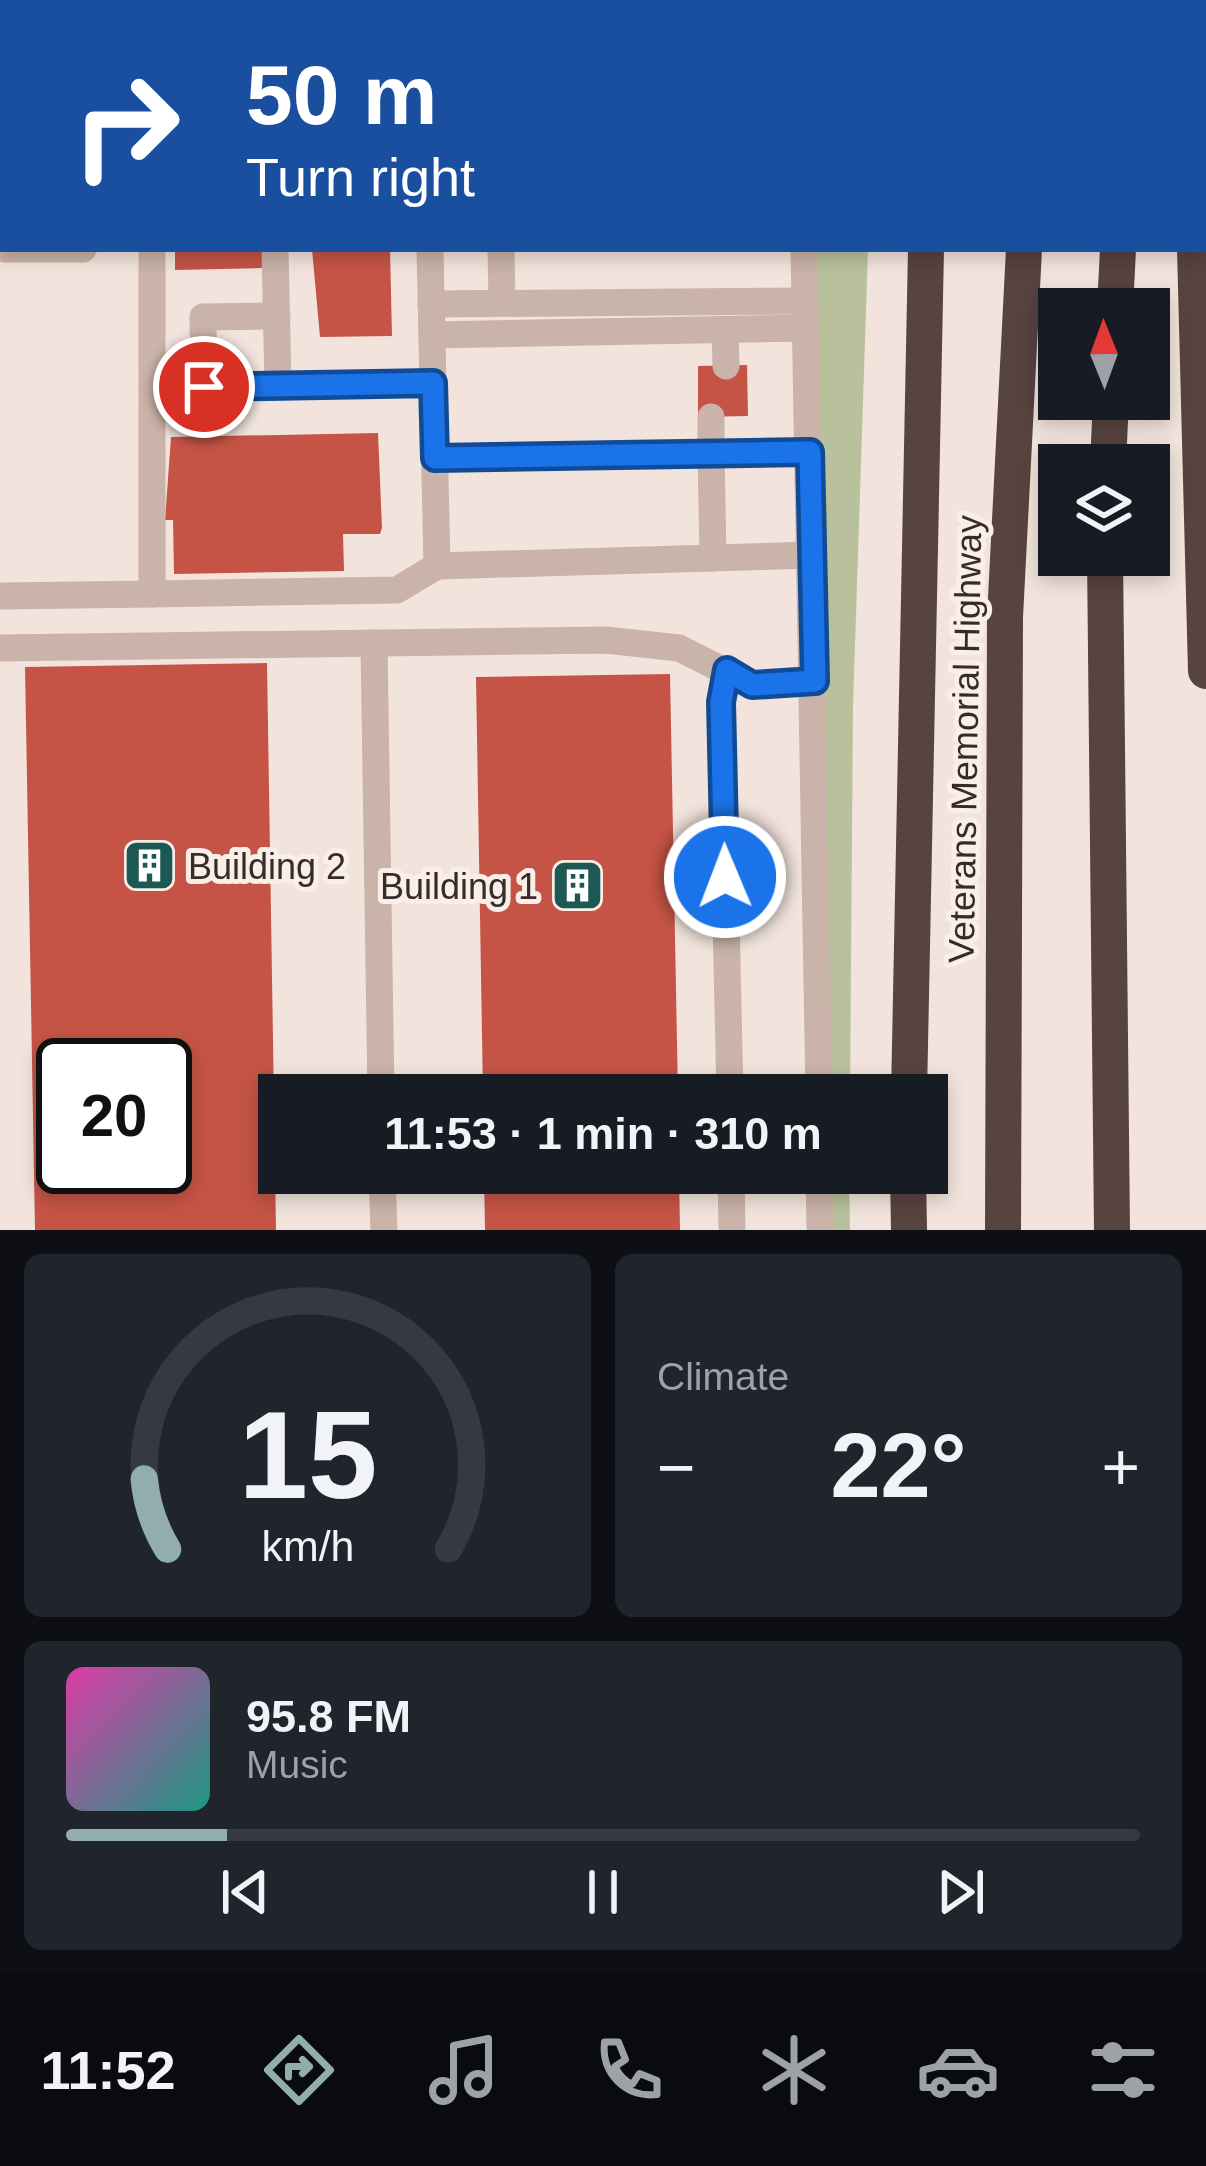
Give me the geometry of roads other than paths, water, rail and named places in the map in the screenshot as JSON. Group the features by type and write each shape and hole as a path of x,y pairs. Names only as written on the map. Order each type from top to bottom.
{"highway":[{"path":"909,1074 926,252"},
{"name":"Veterans Memorial Highway","path":"1004,1230 1005,617 1024,252"},
{"path":"1116,288 1118,252"},
{"path":"1195,252 1206,671"},
{"path":"1105,576 1112,1230"},
{"path":"908,1194 909,1230"}],"street":[{"path":"510,0 597,0"},
{"path":"152,252 152,594"},
{"path":"275,252 278,386"},
{"path":"430,252 437,566"},
{"path":"501,252 502,303"},
{"path":"804,252 819,1074"},
{"path":"431,304 805,315"},
{"path":"432,335 717,331 805,315"},
{"path":"204,387 203,316 277,316"},
{"path":"717,331 718,366"},
{"path":"152,388 433,383"},
{"path":"713,558 718,417"},
{"path":"435,458 810,452"},
{"path":"0,596 397,590 437,566 812,555"},
{"path":"0,648 606,640 679,648 752,685 815,681"},
{"path":"374,643 381,1074"},
{"path":"727,670 721,702 730,1074"},
{"path":"383,1194 384,1230"},
{"path":"731,1194 732,1230"},
{"path":"819,1194 820,1230"}],"place":[{"name":"Building 2","path":"149,866"},
{"name":"Building 1","path":"577,886"}]}
